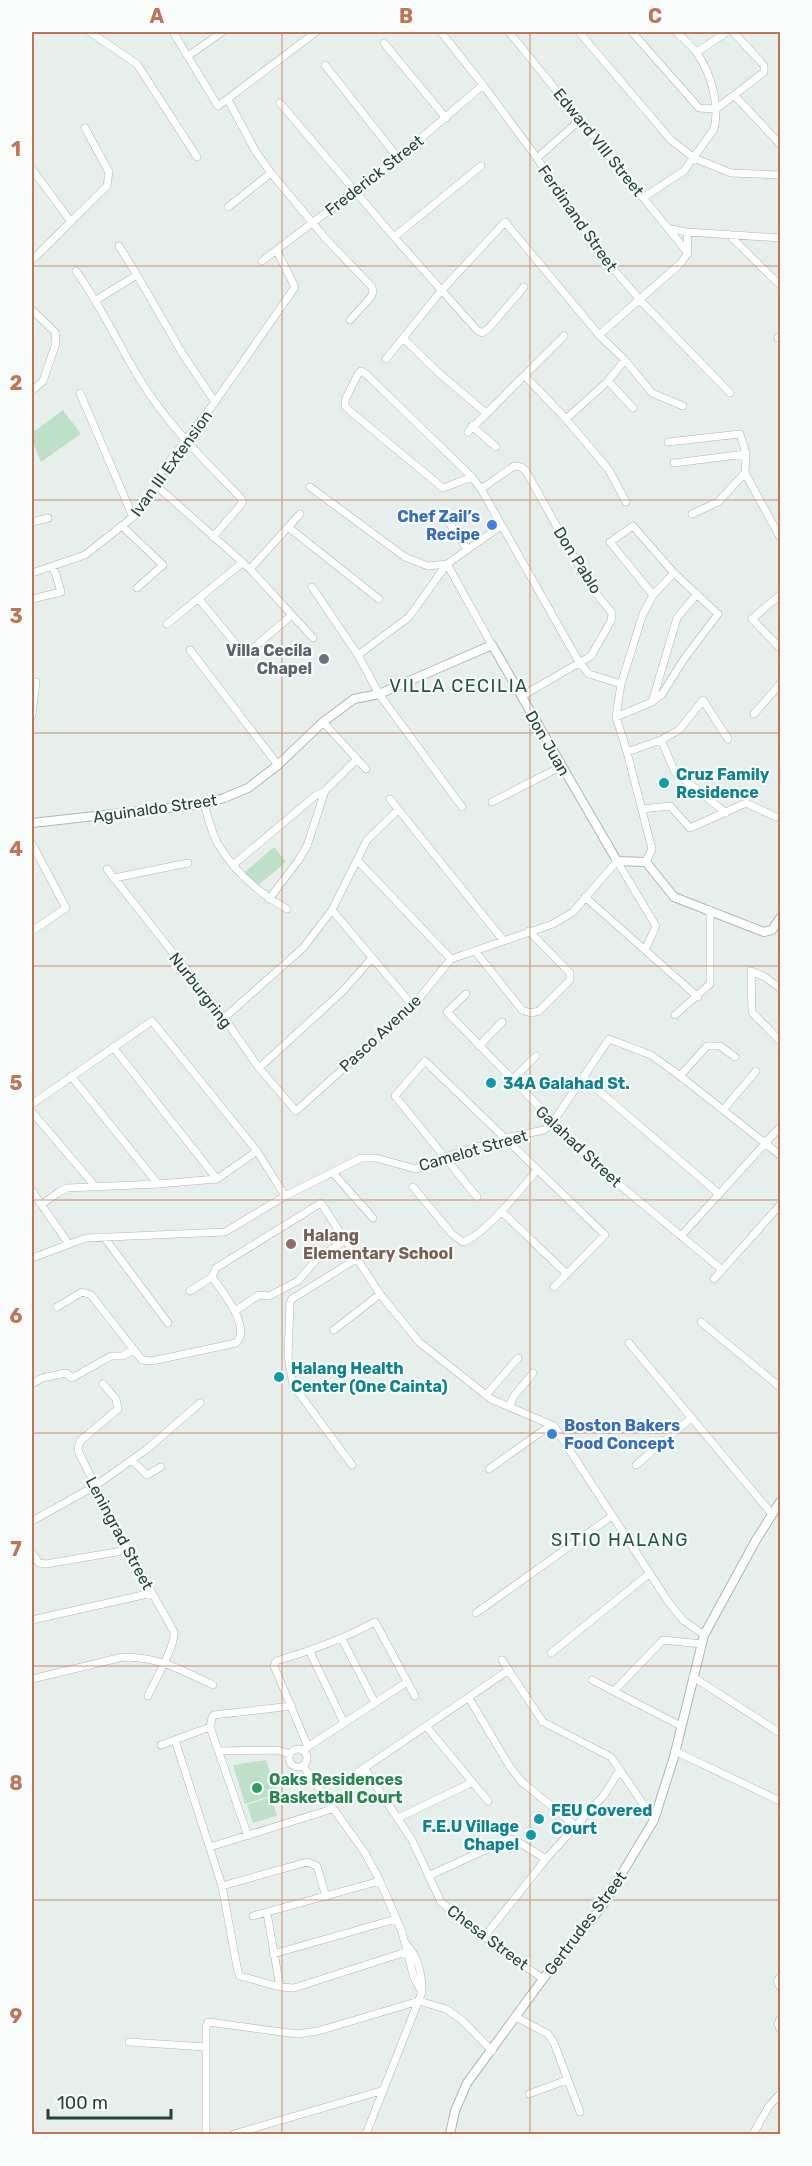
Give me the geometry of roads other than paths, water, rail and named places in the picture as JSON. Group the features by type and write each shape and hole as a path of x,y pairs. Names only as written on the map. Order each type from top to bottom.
{"street":[{"path":"90,32 137,64 197,157"},
{"path":"173,32 217,105 221,106 305,35 316,32"},
{"path":"188,56 222,32"},
{"name":"Ferdinand Street","path":"441,32 537,158 598,252 641,301 730,393"},
{"name":"Edward VIII Street","path":"509,32 688,253"},
{"path":"579,32 671,140 694,158 731,173 780,174"},
{"path":"632,32 699,108 716,109 764,72 764,66 733,32"},
{"path":"644,198 684,171 714,129 716,109 712,86 697,52 676,32"},
{"path":"697,52 722,33"},
{"path":"384,44 446,118"},
{"path":"325,65 398,158"},
{"name":"Frederick Street","path":"262,261 398,158 483,85"},
{"path":"734,95 780,144"},
{"path":"228,100 256,152 271,173 326,239 372,287 371,297 350,320"},
{"path":"280,103 477,330 482,333 488,329 524,287"},
{"path":"537,158 580,120"},
{"path":"32,260 107,186 109,172 85,128"},
{"path":"394,237 481,166"},
{"path":"32,169 71,222"},
{"path":"228,207 271,173"},
{"path":"386,359 441,291 505,222 599,335 625,360 652,393 683,406"},
{"path":"669,229 780,238"},
{"path":"599,335 641,301 680,264 688,253 687,232"},
{"path":"728,234 780,285"},
{"path":"118,246 182,353 215,402"},
{"name":"Ivan III Extension","path":"32,573 85,555 133,517 158,487 158,476 215,402 295,287 277,251"},
{"path":"76,271 96,300 139,380 185,441 243,502 213,537"},
{"path":"96,300 137,275"},
{"path":"32,310 55,332 56,343 43,381 32,391"},
{"path":"496,447 470,429 564,336"},
{"path":"404,339 440,374 486,413"},
{"path":"566,419 608,381 625,360"},
{"path":"472,477 443,488 439,486 350,411 345,406 345,400 358,374 361,371 365,373 472,477 579,662 589,674 621,684"},
{"path":"525,375 609,470 626,502"},
{"path":"608,381 633,408"},
{"path":"80,393 133,517"},
{"path":"668,442 740,434 746,454 745,473 780,537"},
{"path":"674,463 746,454"},
{"name":"Don Pablo","path":"481,489 514,466 526,471 584,576 612,613 611,621 591,656 522,696"},
{"path":"692,514 718,502 745,473"},
{"path":"158,487 250,569 313,638"},
{"path":"310,487 405,557 428,566 447,564"},
{"path":"250,569 300,514"},
{"path":"32,522 48,518"},
{"path":"446,518 467,549"},
{"path":"123,526 163,565 137,588"},
{"path":"358,655 409,617 447,564 501,526"},
{"path":"615,717 652,702 662,694 684,658 718,614 674,573 633,526 610,542 615,551 653,594"},
{"path":"288,527 379,599"},
{"path":"167,624 242,563"},
{"name":"Don Juan","path":"447,564 617,861"},
{"path":"32,599 61,592 53,566"},
{"path":"646,862 652,849 627,752 615,717 621,684 643,614 653,594 674,573"},
{"path":"312,587 358,655 379,694 462,807"},
{"path":"652,702 677,618 697,594"},
{"path":"780,595 752,619 780,648"},
{"path":"198,598 240,649 245,652 251,650 292,615"},
{"name":"Aguinaldo Street","path":"32,823 204,804 224,798 248,788 278,765 323,722 354,699 379,694 492,645"},
{"path":"190,650 278,765"},
{"path":"32,711 36,682"},
{"path":"754,714 780,684"},
{"path":"627,752 661,740 679,730 703,699 728,739"},
{"path":"323,722 366,769"},
{"path":"661,740 675,771 726,813"},
{"path":"233,865 315,796 325,791 357,759"},
{"path":"492,802 562,766"},
{"path":"268,899 307,846 325,791"},
{"path":"390,799 503,940"},
{"path":"642,809 670,806 690,828 746,803 776,817"},
{"path":"204,804 217,843 233,865 249,884 268,899 287,909"},
{"path":"224,1018 303,948 332,910 368,840 399,810"},
{"path":"32,844 66,908 32,931"},
{"path":"358,861 451,959 553,924 573,912 617,861"},
{"path":"617,861 646,862 674,897 764,932 772,930 780,918"},
{"path":"617,861 656,926 645,950"},
{"path":"114,878 188,863"},
{"name":"Nurburgring","path":"106,869 224,1018 259,1068 296,1111"},
{"path":"585,897 698,997"},
{"path":"332,910 413,1006"},
{"path":"675,1015 710,984 710,910"},
{"path":"475,951 522,1010 531,1013 539,1011 570,980 570,973 529,931"},
{"path":"259,1068 343,991 372,958"},
{"name":"Pasco Avenue","path":"296,1111 413,1006 451,959"},
{"path":"780,988 765,977 751,971 752,1012 780,1041"},
{"name":"Galahad Street","path":"466,994 447,1012 598,1167 721,1269"},
{"path":"32,1104 152,1020 257,1151 285,1196"},
{"path":"479,1046 502,1022"},
{"path":"553,1122 609,1039 651,1055 780,1155"},
{"path":"680,1076 706,1046 720,1046 735,1057"},
{"path":"113,1047 217,1179"},
{"path":"512,1080 536,1056"},
{"path":"477,1197 395,1096 425,1061 604,1235 554,1287"},
{"path":"723,1110 756,1071"},
{"path":"71,1076 158,1184"},
{"path":"584,1078 719,1194"},
{"path":"32,1112 95,1186"},
{"name":"Camelot Street","path":"32,1258 86,1238 225,1232 285,1196 334,1174 361,1158 376,1158 416,1169 505,1138 544,1130 553,1122"},
{"path":"681,1236 780,1127"},
{"path":"42,1204 68,1188 217,1179 257,1151"},
{"path":"413,1187 453,1235 463,1242 471,1239 501,1211 537,1170"},
{"path":"334,1174 374,1218"},
{"path":"32,1191 68,1243"},
{"path":"190,1291 212,1277 216,1268 321,1203 380,1294 418,1342 486,1395 554,1426 669,1603 703,1639"},
{"path":"714,1279 780,1205"},
{"path":"501,1211 567,1275"},
{"path":"104,1237 168,1323"},
{"path":"236,1311 260,1295 269,1296 298,1281 316,1260 344,1241"},
{"path":"352,1465 293,1385 288,1357 288,1329 292,1299 356,1258"},
{"path":"57,1307 82,1292 92,1295 142,1360 147,1362 236,1343 241,1338 236,1311 212,1277"},
{"path":"334,1330 380,1294"},
{"path":"701,1322 780,1387"},
{"path":"629,1343 690,1419 772,1514"},
{"path":"32,1384 42,1378 66,1373 72,1378 111,1356 122,1356 134,1350"},
{"path":"486,1395 518,1358"},
{"path":"508,1407 533,1373"},
{"name":"Leningrad Street","path":"103,1384 116,1399 118,1409 80,1441 78,1448 128,1550 174,1632 173,1646 163,1661 148,1695"},
{"path":"32,1521 95,1486 132,1460 200,1403"},
{"path":"636,1466 690,1419"},
{"path":"489,1469 550,1425"},
{"path":"132,1460 147,1475 161,1467"},
{"name":"Gertrudes Street","path":"450,2134 455,2111 467,2083 543,1979 603,1905 654,1820 675,1751 703,1639 780,1502"},
{"path":"476,1613 612,1516"},
{"path":"32,1552 39,1563 46,1564 128,1550"},
{"path":"551,1653 649,1574"},
{"path":"32,1620 152,1593"},
{"path":"303,1766 307,1760 305,1749 292,1706 275,1663 342,1639 375,1622 415,1696"},
{"path":"342,1639 375,1703"},
{"path":"614,1691 663,1640 703,1639"},
{"path":"310,1652 344,1723"},
{"path":"32,1679 123,1657 163,1661 213,1685"},
{"path":"502,1660 543,1722 610,1757 654,1820"},
{"path":"348,1779 509,1670"},
{"path":"693,1677 780,1733"},
{"path":"592,1680 681,1726"},
{"path":"303,1766 293,1766 289,1760 290,1754 296,1749 305,1749 407,1682"},
{"path":"469,1698 510,1767 522,1782 576,1826"},
{"path":"248,1836 210,1727 212,1717 292,1706"},
{"path":"426,1726 488,1801"},
{"path":"161,1744 210,1727"},
{"path":"175,1740 222,1886 239,1974 242,1977 280,1987 294,1988 407,1948"},
{"path":"219,1751 278,1750 290,1754"},
{"path":"675,1751 780,1801"},
{"path":"303,1766 365,1853 380,1881 407,1948 412,1951 422,1974 422,1992 419,2001 366,2134"},
{"name":"Chesa Street","path":"364,1768 412,1840 441,1902 484,1937 543,1979"},
{"path":"484,1937 546,1858 604,1795 620,1770"},
{"path":"398,1818 471,1783"},
{"path":"210,1847 332,1809"},
{"path":"428,1876 509,1839 515,1840 546,1858"},
{"path":"222,1886 307,1862 317,1866 326,1897"},
{"path":"253,1916 380,1881"},
{"path":"267,1913 280,1987"},
{"path":"273,1954 396,1918"},
{"path":"780,1977 777,1981 780,1988"},
{"path":"206,2134 208,2022 297,2034 318,2031 419,2001 446,2010 462,2020 492,2051"},
{"path":"516,2017 548,2034 554,2043 580,2112"},
{"path":"780,2019 778,2024 780,2029"},
{"path":"129,2042 206,2047"},
{"path":"529,2094 567,2080"},
{"path":"234,2134 384,2090"},
{"path":"753,2134 769,2106 780,2094"}],"place":[{"name":"Chef Zail’s Recipe","path":"492,525"},
{"name":"Villa Cecila Chapel","path":"324,659"},
{"name":"Cruz Family Residence","path":"664,783"},
{"name":"34A Galahad St.","path":"491,1083"},
{"name":"Halang Elementary School","path":"291,1244"},
{"name":"Halang Health Center (One Cainta)","path":"279,1377"},
{"name":"Boston Bakers Food Concept","path":"552,1434"},
{"name":"Oaks Residences Basketball Court","path":"257,1788"},
{"name":"FEU Covered Court","path":"539,1819"},
{"name":"F.E.U Village Chapel","path":"531,1835"}],"district":[{"name":"VILLA CECILIA","path":"459,686"},
{"name":"SITIO HALANG","path":"620,1540"}]}
